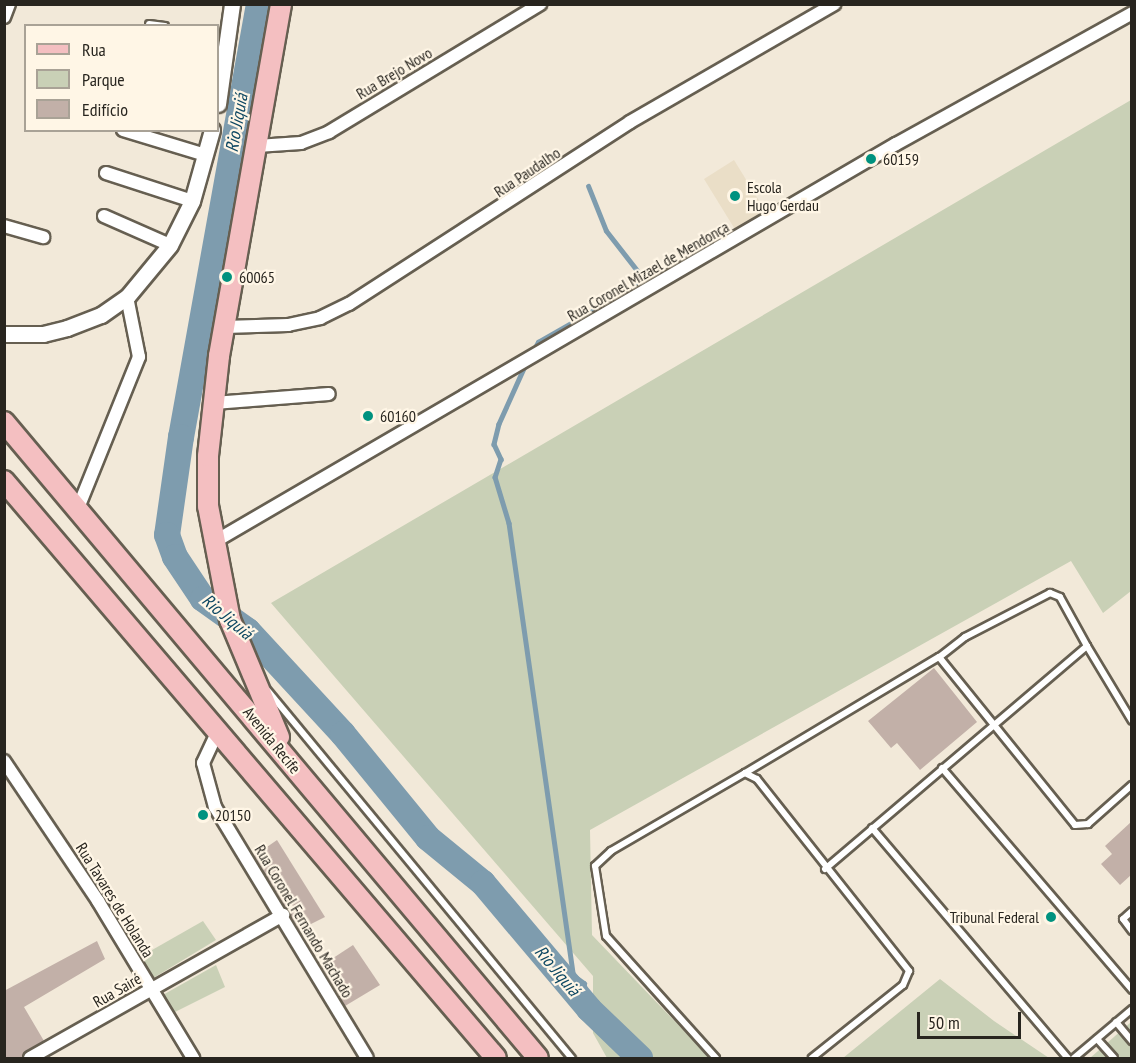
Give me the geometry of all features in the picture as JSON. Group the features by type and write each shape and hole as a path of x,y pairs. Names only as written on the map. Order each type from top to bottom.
{"main road":[{"path":"281,4 225,327 214,403 208,486 220,582 230,620 246,664 293,767"},
{"name":"Avenida Recife","path":"4,422 538,1059"},
{"path":"4,482 496,1059"}],"street":[{"path":"4,17 9,4"},
{"path":"219,90 223,32 232,4"},
{"name":"Rua Brejo Novo","path":"257,146 300,143 329,132 540,4"},
{"name":"Rua Paudalho","path":"225,327 288,325 320,318 349,304 630,122 834,4"},
{"name":"Rua Coronel Mizael de Mendonça","path":"214,542 886,150 1131,13"},
{"path":"130,132 206,154"},
{"path":"4,334 43,334 67,328 100,315 127,297 170,245 192,201 212,132"},
{"path":"106,173 192,201"},
{"path":"104,216 170,245"},
{"path":"4,226 43,237"},
{"path":"78,508 139,357 127,297"},
{"path":"214,403 328,394"},
{"name":"Rua Coronel Fernando Machado","path":"217,733 203,763 206,783 215,807 283,915 367,1059"},
{"name":"Rua Tavares de Holanda","path":"5,762 152,989 193,1059"},
{"name":"Rua Sairé","path":"30,1059 283,915"}],"lane":[{"path":"716,1059 606,936 595,866 610,850 745,773 939,657 965,637 1050,593 1060,597 1131,721"},
{"path":"825,869 990,726 1087,646"},
{"path":"939,657 990,726 1077,826 1088,824 1131,785"},
{"path":"246,664 572,1059"},
{"path":"942,768 1131,990"},
{"path":"745,773 757,779 825,869 905,963 909,975 812,1059"},
{"path":"872,828 1068,1059"},
{"path":"1131,911 1123,919 1131,931"},
{"path":"1074,1059 1131,1009"},
{"path":"1116,1022 1131,1041"},
{"path":"1097,1039 1114,1059"}],"shaded area":[{"name":"Escola Hugo Gerdau","path":"734,160 766,212 736,231 704,179"}],"green space":[{"path":"1131,100 1131,591 1103,613 1071,561 590,830 592,935 710,1058 607,1058 593,1033 593,976 271,603"},
{"path":"203,921 216,940 150,980 138,958"},
{"path":"216,965 225,987 173,1013 161,996"},
{"path":"940,979 994,1021 1049,1058 843,1058"},
{"path":"1131,1022 1131,1058 1090,1058"}],"building":[{"path":"934,668 977,722 920,770 897,743 891,748 868,721"},
{"path":"1131,822 1131,875 1120,885 1101,864 1112,854 1105,846"},
{"path":"277,840 325,917 299,930 254,856"},
{"path":"97,941 105,959 24,1007 44,1041 21,1059 4,1059 4,991"},
{"path":"353,945 380,985 345,1006 321,966"}],"waterway":[{"name":"Rio Jiquiá","path":"259,4 181,437 167,535 175,557 203,599 248,631 343,734 428,838 483,883 589,1009 640,1058"},
{"path":"533,351 538,342 645,281 606,231 588,186"},
{"path":"526,364 499,424 494,444 501,459 495,477 509,523 573,975 584,983 589,1009"}],"place":[{"name":"60159","path":"871,159"},
{"name":"Escola Hugo Gerdau","path":"735,196"},
{"name":"60065","path":"227,277"},
{"name":"60160","path":"368,416"},
{"name":"20150","path":"203,815"},
{"name":"Tribunal Federal","path":"1051,917"}]}
